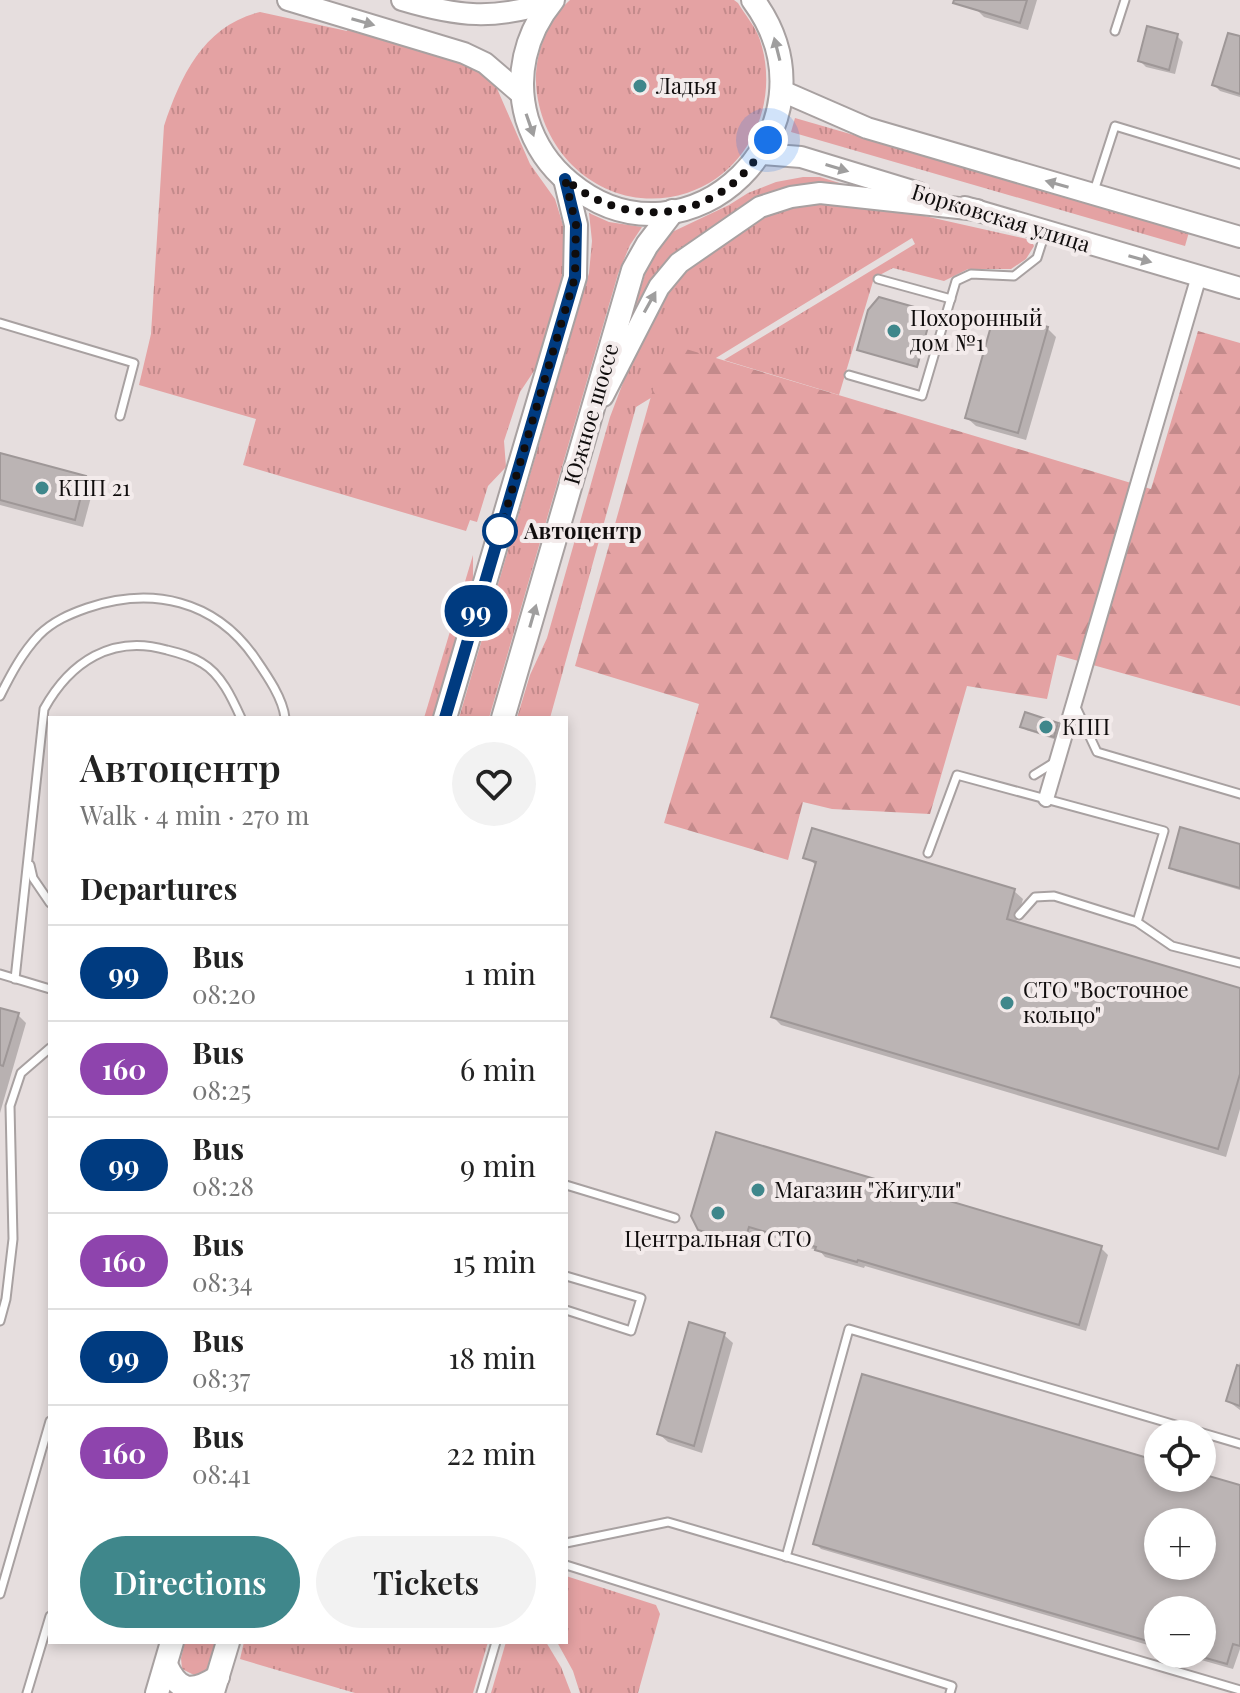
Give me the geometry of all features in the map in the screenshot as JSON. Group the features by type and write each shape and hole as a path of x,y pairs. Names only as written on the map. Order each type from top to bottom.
{"main road":[{"path":"288,0 464,53 485,63 521,94"},
{"path":"402,0 435,10 486,16 518,13 552,1"},
{"path":"552,1 528,44 521,94 531,133 540,150 581,193 613,208 654,214 698,204 729,188 761,154 775,123 782,91 780,58 775,39 753,0"},
{"path":"782,91 867,128 1093,195 1238,232"},
{"name":"Борковская улица","path":"761,154 801,157 1240,288"},
{"path":"446,716 575,277 576,225 565,179"},
{"path":"573,475 600,403 659,287 679,263 730,226 760,207 791,197 820,193 977,210"},
{"name":"Южное шоссе","path":"504,716 633,270 647,245 673,211"},
{"path":"157,1693 171,1644"},
{"path":"166,1665 176,1686 184,1690 200,1690 215,1685 227,1644"}],"street":[{"path":"1046,799 1199,276"}],"lane":[{"path":"1115,31 1125,0"},
{"path":"1093,195 1115,126 1240,164"},
{"path":"849,375 922,396 956,281 971,274 1014,276 1037,258 1046,231"},
{"path":"878,279 951,299"},
{"path":"0,323 134,363 120,416"},
{"path":"0,696 15,664 40,633 66,615 130,597 169,599 208,614 240,636 264,671 284,716"},
{"path":"15,979 44,709 57,686 92,657 112,648 135,645 157,647 204,664 232,697 240,716"},
{"path":"1074,703 1097,752 1240,794"},
{"path":"1034,775 1057,760"},
{"path":"928,853 957,775 1164,831 1137,922"},
{"path":"29,855 33,878 48,900"},
{"path":"1019,915 1035,897 1054,896 1137,922 1172,946 1240,963"},
{"path":"0,974 48,988"},
{"path":"0,1321 6,1299 13,1239 10,1106 21,1073 48,1050"},
{"path":"568,1186 675,1218"},
{"path":"568,1277 641,1298 631,1331 568,1311"},
{"path":"786,1557 849,1329 1240,1444"},
{"path":"0,1594 48,1428"},
{"path":"568,1543 668,1522 1240,1690"},
{"path":"568,1566 952,1686 950,1693"},
{"path":"27,1693 48,1623"},
{"path":"481,1693 495,1644"}],"green space":[{"path":"570,0 734,0 738,3 760,40 766,87 763,110 755,132 728,169 709,183 687,193 660,198 635,197 611,191 589,179 570,163 543,120 536,81 539,56 547,31"},
{"path":"260,12 347,31 350,21 469,64 495,84 530,164 555,199 568,241 568,261 536,368 520,392 504,441 506,467 488,486 477,522 470,520 466,531 243,465 256,419 139,385 151,334 164,126 178,89 197,55 224,29"},
{"path":"795,118 1189,232 1185,246 791,132"},
{"path":"820,177 846,185 821,183 692,242 667,261 651,280 634,309 649,262 670,233 748,193 776,182"},
{"path":"834,200 920,215 1031,240 1034,246 1026,259 1011,269 968,269 944,281 893,268 874,278 839,395 724,360 915,244 912,238 636,407 551,716 518,716 530,675 547,638 610,417 635,351 670,280 753,223 801,203"},
{"path":"589,213 609,222 642,227 630,245 618,274 490,716 460,716 589,273 592,241"},
{"path":"1198,331 1240,343 1240,706 1057,655 1047,699 967,686 930,814 832,809 803,802 788,860 664,823 699,704 575,666 666,343 1151,489"},
{"path":"473,555 473,579 435,716 425,716"},
{"path":"568,1577 656,1605 660,1614 638,1693 580,1693 573,1671 558,1644 568,1644"},
{"path":"184,1644 215,1644 206,1672 196,1676 182,1669"},
{"path":"244,1644 487,1644 473,1693 355,1693 240,1659"},
{"path":"505,1644 547,1644 571,1693 491,1693"}],"building":[{"path":"954,0 1027,0 1020,23 953,3"},
{"path":"1147,26 1178,34 1169,70 1138,61"},
{"path":"1228,33 1240,36 1240,94 1212,85"},
{"name":"Похоронный дом №1","path":"879,297 932,312 917,367 857,350 868,310"},
{"path":"995,312 1048,327 1018,433 965,418"},
{"name":"КПП 21","path":"0,453 86,476 75,520 0,500"},
{"name":"КПП","path":"1025,712 1058,723 1054,737 1020,727"},
{"path":"1180,827 1240,844 1240,888 1169,868"},
{"name":"СТО \"Восточное кольцо\"","path":"812,828 1015,889 1007,919 1240,988 1240,1074 1218,1149 771,1017 816,862 803,858"},
{"path":"0,1008 19,1013 3,1066 0,1065"},
{"path":"716,1132 1102,1246 1079,1325 815,1250 816,1247 749,1227 744,1243 698,1230 691,1216"},
{"path":"689,1322 725,1333 694,1446 657,1434"},
{"path":"1237,1365 1240,1366 1240,1406 1226,1401"},
{"path":"862,1374 1144,1457 1144,1492 1216,1492 1216,1478 1240,1485 1240,1646 1233,1644 1227,1664 1216,1661 1216,1596 1144,1596 1144,1640 813,1544"}],"bus line":[{"name":"99","path":"446,716 575,277 576,225 565,179"}],"place":[{"name":"Ладья","path":"640,86"},
{"name":"Похоронный дом №1","path":"894,331"},
{"name":"КПП 21","path":"42,488"},
{"name":"Автоцентр","path":"500,531"},
{"name":"КПП","path":"1046,727"},
{"name":"СТО \"Восточное кольцо\"","path":"1007,1003"},
{"name":"Магазин \"Жигули\"","path":"758,1190"},
{"name":"Центральная СТО","path":"718,1213"}],"route":[{"path":"500,531 575,277 576,225 565,179 581,193 613,208 654,214 673,211 698,204 729,188 761,154 768,140"}]}
